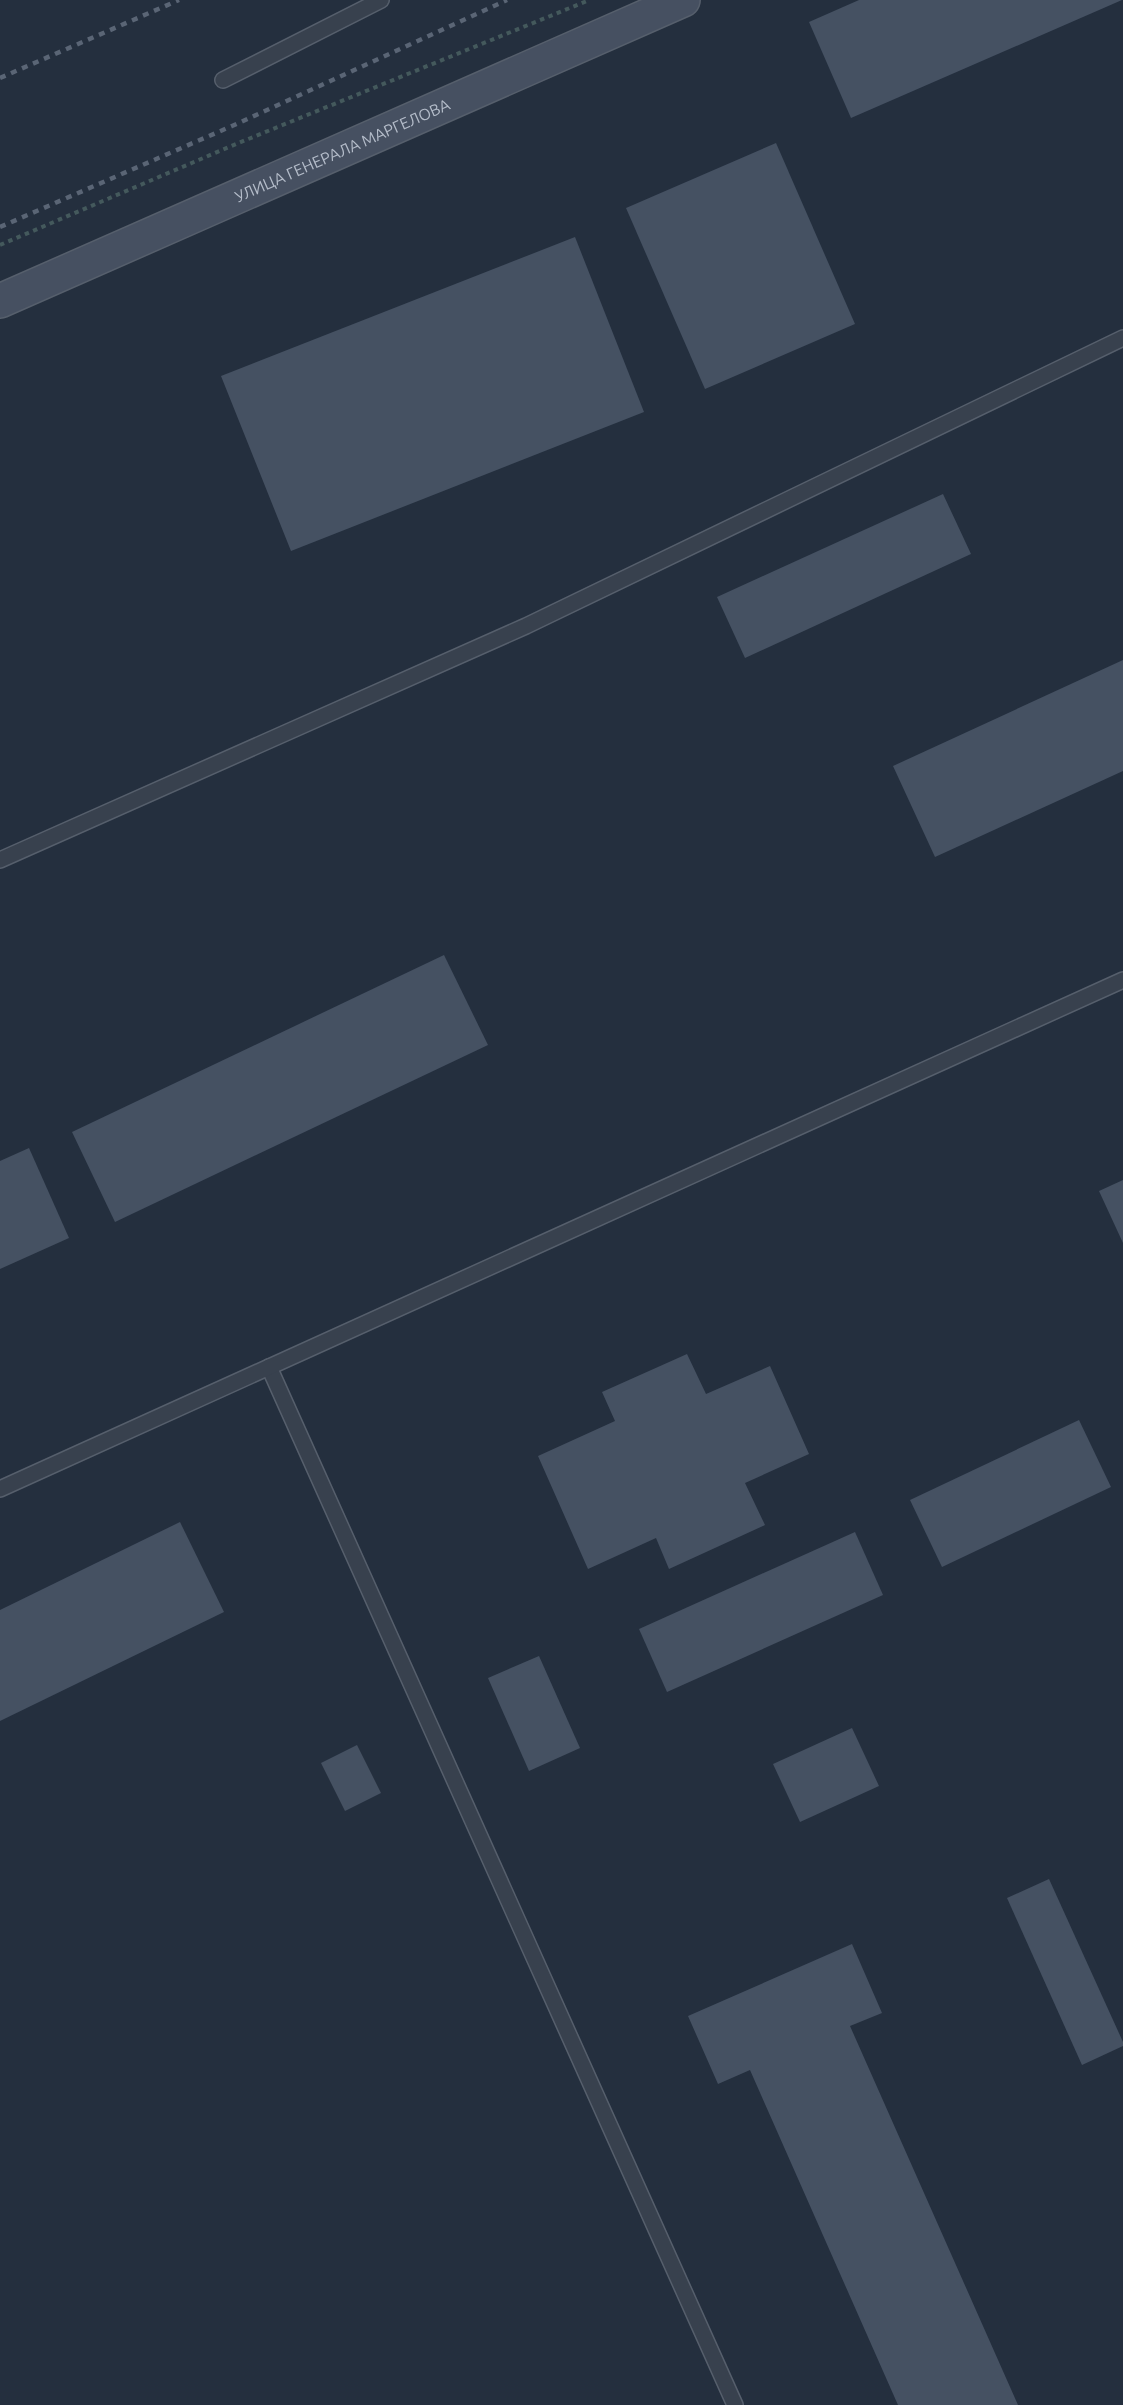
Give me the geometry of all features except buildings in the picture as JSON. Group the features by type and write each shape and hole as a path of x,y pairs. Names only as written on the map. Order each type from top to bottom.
{"main road":[{"name":"УЛИЦА ГЕНЕРАЛА МАРГЕЛОВА","path":"0,301 682,0"}],"lane":[{"path":"223,80 381,0"},
{"path":"0,860 526,626 1123,338"},
{"path":"0,1489 1123,980"},
{"path":"269,1367 735,2405"}],"path":[{"path":"0,245 236,144 589,0"}],"railway":[{"path":"0,78 179,0"},
{"path":"0,227 232,126 507,0"}]}
